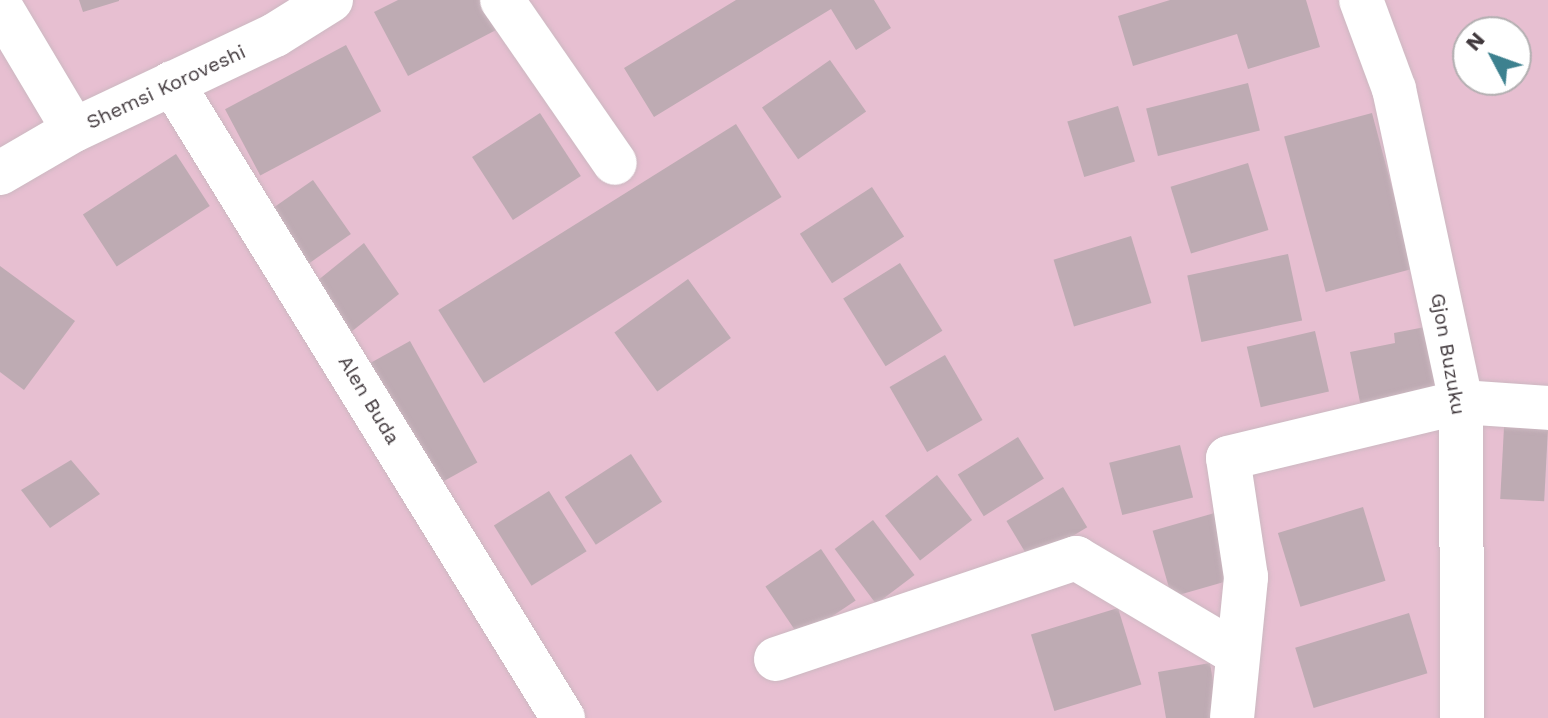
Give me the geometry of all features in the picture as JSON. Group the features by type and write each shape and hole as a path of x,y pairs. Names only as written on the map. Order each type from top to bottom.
{"street":[{"name":"Shemsi Koroveshi","path":"0,173 74,130 275,35 331,0"},
{"path":"502,0 615,163"},
{"name":"Gjon Buzuku","path":"1361,0 1394,89 1461,402 1462,718"},
{"path":"0,6 74,130"},
{"name":"Alen Buda","path":"172,83 563,718"},
{"path":"1232,718 1246,577 1228,458 1461,402 1548,408"},
{"path":"776,659 1076,558 1238,654"}],"shaded area":[{"path":"0,0 1548,0 1548,718 0,718"}],"building":[{"path":"79,0 119,0 119,1 83,12"},
{"path":"398,0 480,0 496,30 408,76 374,12"},
{"path":"736,0 874,0 891,28 856,50 831,9 654,117 624,68"},
{"path":"1170,0 1306,0 1320,47 1248,69 1237,34 1133,66 1118,16"},
{"path":"346,45 381,111 260,176 225,109"},
{"path":"830,60 866,112 798,159 762,108"},
{"path":"1248,83 1260,131 1158,156 1146,108"},
{"path":"1118,106 1135,161 1084,177 1067,121"},
{"path":"540,113 581,176 513,220 472,157"},
{"path":"1372,113 1414,269 1326,292 1284,137"},
{"path":"736,124 782,197 484,383 438,310"},
{"path":"176,154 210,206 117,266 83,214"},
{"path":"1248,163 1268,230 1191,254 1171,187"},
{"path":"313,180 351,234 307,265 269,211"},
{"path":"872,187 904,236 832,283 800,234"},
{"path":"1131,236 1151,303 1074,327 1054,260"},
{"path":"364,243 399,294 351,332 317,281"},
{"path":"1288,254 1302,321 1201,342 1187,275"},
{"path":"900,263 942,331 886,366 843,299"},
{"path":"0,266 75,321 24,390 0,372"},
{"path":"688,279 731,338 657,392 614,332"},
{"path":"1425,327 1439,397 1362,412 1350,352 1395,343 1394,333"},
{"path":"1315,331 1329,391 1261,407 1247,347"},
{"path":"410,341 477,463 433,487 365,366"},
{"path":"945,355 982,420 927,452 890,387"},
{"path":"1504,427 1548,429 1544,501 1500,499"},
{"path":"1018,437 1044,479 984,516 958,475"},
{"path":"1180,445 1193,497 1122,515 1109,463"},
{"path":"631,454 662,502 596,545 565,497"},
{"path":"71,460 100,494 50,528 21,490"},
{"path":"937,475 972,520 920,561 885,516"},
{"path":"1063,487 1087,527 1031,561 1006,521"},
{"path":"549,491 587,551 532,586 494,525"},
{"path":"1363,507 1386,581 1300,607 1278,533"},
{"path":"1218,512 1237,578 1172,597 1153,531"},
{"path":"873,520 915,575 876,604 835,549"},
{"path":"821,549 856,600 800,638 765,586"},
{"path":"1118,608 1141,685 1054,711 1031,635"},
{"path":"1409,613 1427,673 1314,708 1295,648"},
{"path":"1210,663 1219,718 1166,718 1158,672"}]}
